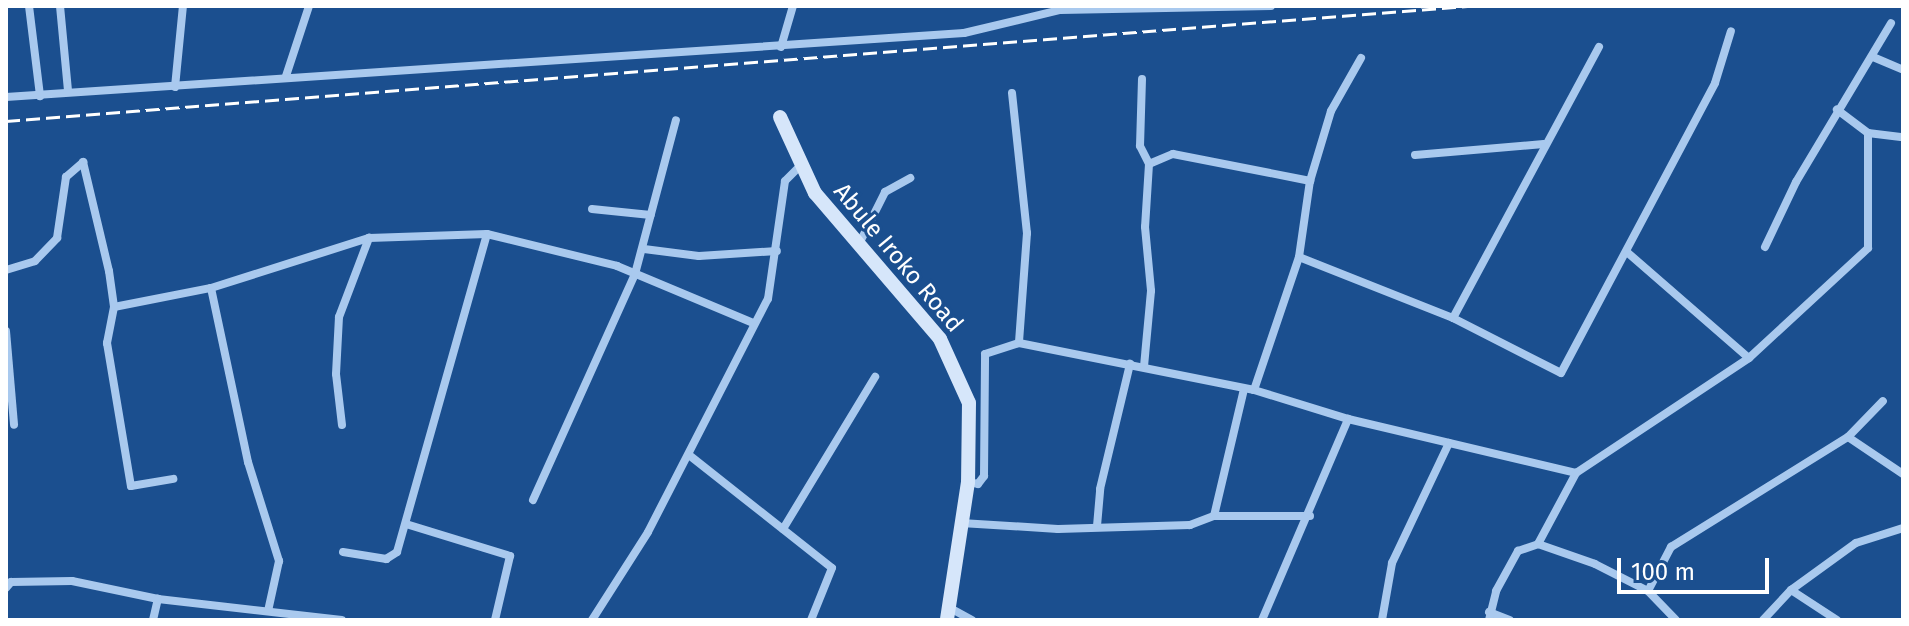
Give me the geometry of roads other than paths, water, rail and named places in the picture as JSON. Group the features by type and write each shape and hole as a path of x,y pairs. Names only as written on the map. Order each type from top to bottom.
{"street":[{"path":"29,6 40,96"},
{"path":"60,6 68,91"},
{"path":"175,87 183,6"},
{"path":"286,76 309,6"},
{"path":"781,47 793,6"},
{"path":"6,97 68,91 109,94 286,76 964,33 1060,10 1271,6"},
{"path":"1765,247 1837,110 1873,57 1891,23"},
{"path":"1299,257 1453,318 1561,373 1628,253 1715,83 1731,31"},
{"path":"1453,318 1544,144 1599,47"},
{"path":"1873,57 1903,70"},
{"path":"1214,516 1249,390 1299,257 1310,181 1331,111 1361,58"},
{"path":"1142,79 1140,146 1149,164 1145,227 1151,291 1144,366"},
{"path":"1012,93 1027,233 1019,343"},
{"path":"1837,110 1868,133 1903,137"},
{"name":"Abule Iroko Road","path":"780,117 801,165 832,216 860,242 951,357 969,403 968,482 948,614"},
{"path":"533,500 635,274 676,120"},
{"path":"1538,544 1576,473 1749,358 1868,248 1868,133"},
{"path":"1415,155 1544,144"},
{"path":"1149,164 1173,154 1310,181"},
{"path":"6,270 35,261 57,238 66,177 69,169 83,162 114,307 107,343 131,486 173,479"},
{"path":"592,620 689,455 753,323 768,299 785,181 801,165"},
{"path":"860,242 885,192 910,178"},
{"path":"592,209 651,215"},
{"path":"114,307 211,288 369,238 487,234 582,255 753,323"},
{"path":"343,552 394,557 406,524 487,234"},
{"path":"342,425 336,374 339,317 369,238"},
{"path":"644,249 699,256 777,251"},
{"path":"1628,253 1749,358"},
{"path":"211,288 248,462 279,561 268,611"},
{"path":"6,331 14,425"},
{"path":"968,482 978,484 984,476 985,354 1019,343 1144,366 1249,390 1348,419 1576,473"},
{"path":"1097,526 1100,489 1130,364"},
{"path":"783,529 875,377"},
{"path":"1648,591 1671,547 1848,437 1883,401"},
{"path":"1262,620 1310,516 1348,419"},
{"path":"1848,437 1903,474"},
{"path":"1382,620 1392,563 1449,443"},
{"path":"689,455 832,568 811,620"},
{"path":"960,523 1190,525 1214,516 1310,516"},
{"path":"406,524 510,556 495,620"},
{"path":"1763,620 1791,590 1856,543 1903,528"},
{"path":"1510,620 1489,616 1518,551 1538,544 1595,564 1648,591 1676,620"},
{"path":"6,588 11,582 72,581 158,599 342,620"},
{"path":"1791,590 1837,620"},
{"path":"153,620 158,599"},
{"path":"948,614 972,620"}],"railway":[{"path":"6,121 1467,6"}]}
